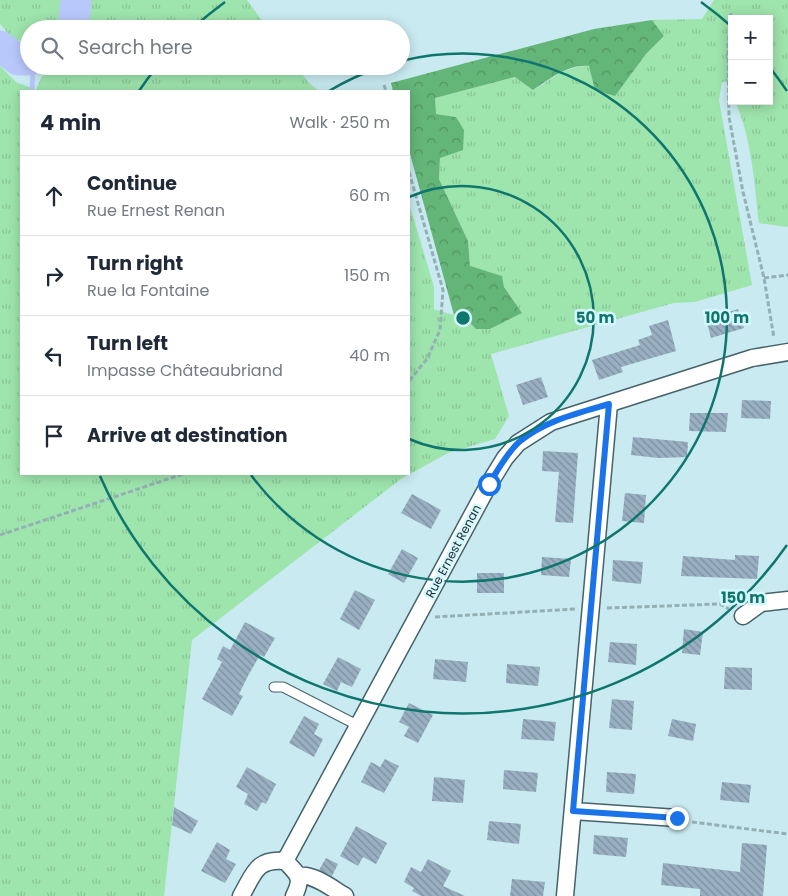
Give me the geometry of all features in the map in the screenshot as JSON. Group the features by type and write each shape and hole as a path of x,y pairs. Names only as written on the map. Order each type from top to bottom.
{"street":[{"name":"Rue Ernest Renan","path":"285,861 489,484 505,458 518,443 545,426 609,404 752,358 783,352"},
{"path":"565,896 609,404"},
{"path":"743,616 761,603 788,600"},
{"path":"573,811 677,818"},
{"path":"241,896 257,868 272,860 285,861 299,876 309,877 345,896"},
{"path":"294,896 299,885 299,876"}],"lane":[{"path":"274,688 283,687 359,726"}],"path":[{"path":"731,13 728,46 729,117 743,192 783,352"},
{"path":"384,85 386,90"},
{"path":"410,175 443,290 440,330 427,359 410,379"},
{"path":"764,278 788,275"},
{"path":"0,535 180,475"},
{"path":"677,818 703,826 788,834"}],"green space":[{"path":"0,0 63,0 62,20 20,20 20,41 12,38 0,24"},
{"path":"82,0 247,0 261,20 81,20"},
{"path":"714,0 788,0 788,227 759,223 749,146 737,105 773,105 773,15 728,15 728,81 722,82 719,100 752,285 695,302 674,303 491,354 509,416 495,439 448,453 410,474 410,206 434,287 434,309 466,319 476,329 490,329 522,313 504,287 502,276 470,267 468,241 439,179 440,158 456,117 435,114 435,98 515,77 534,90 553,77 581,66 589,66 615,96 646,54 664,36 652,20 702,19"},
{"path":"652,20 664,36 646,54 615,96 595,90 589,66 581,66 560,73 533,90 515,77 435,98 436,114 456,117 464,130 463,150 440,158 439,179 468,241 470,266 502,276 504,287 522,313 490,329 476,329 466,319 454,315 410,154 410,90 393,90 391,83 594,29"},
{"path":"0,66 16,82 36,90 20,90 20,475 408,475 192,640 164,896 0,896"},
{"path":"43,75 303,75 318,90 36,90"}],"building":[{"path":"738,309 744,328 711,338 706,319"},
{"path":"668,320 676,351 621,367 623,372 599,380 592,360 640,345 638,340 652,335 649,326"},
{"path":"541,377 548,397 523,405 516,385"},
{"path":"742,400 771,401 770,419 741,418"},
{"path":"690,413 728,413 726,432 689,431"},
{"path":"633,437 688,442 687,457 659,458 631,455"},
{"path":"543,451 578,453 573,523 555,522 559,472 542,471"},
{"path":"625,493 646,495 644,523 622,521"},
{"path":"412,494 441,510 431,529 401,513"},
{"path":"402,549 418,558 404,583 388,574"},
{"path":"735,555 759,556 757,579 681,576 683,556 735,560"},
{"path":"542,557 571,559 569,577 541,575"},
{"path":"613,560 643,562 641,584 612,581"},
{"path":"477,573 504,573 504,593 477,593"},
{"path":"355,590 375,600 359,630 340,619"},
{"path":"245,622 275,638 264,657 260,655 249,674 239,694 243,696 232,716 202,699 222,662 217,659 223,646 230,650"},
{"path":"684,629 703,632 700,655 682,653"},
{"path":"610,642 637,644 636,665 608,662"},
{"path":"338,657 361,669 352,687 341,682 337,691 323,684"},
{"path":"435,659 468,662 466,682 433,679"},
{"path":"507,664 540,667 538,686 506,683"},
{"path":"725,667 752,668 752,690 724,689"},
{"path":"612,699 634,701 632,730 609,728"},
{"path":"409,703 433,715 418,743 404,736 409,727 399,722"},
{"path":"304,716 319,724 314,734 323,739 314,757 289,743"},
{"path":"523,719 556,722 554,741 521,739"},
{"path":"672,719 696,724 693,741 668,736"},
{"path":"385,759 399,766 384,793 361,782 371,762 380,767"},
{"path":"247,767 276,784 266,804 262,802 257,811 244,804 248,794 236,787"},
{"path":"504,770 538,773 536,792 503,789"},
{"path":"607,772 636,774 634,794 606,792"},
{"path":"434,777 465,780 463,803 432,801"},
{"path":"722,782 751,785 749,803 720,800"},
{"path":"174,807 198,821 191,834 172,825"},
{"path":"489,821 521,824 519,844 487,840"},
{"path":"356,826 387,843 376,864 363,857 358,866 340,856"},
{"path":"594,835 628,838 626,857 593,854"},
{"path":"217,842 230,850 226,859 236,864 225,883 201,871"},
{"path":"742,843 767,845 763,896 700,896 700,889 661,885 663,863 740,872"},
{"path":"326,858 338,864 332,876 319,870"},
{"path":"428,859 451,871 443,886 465,896 421,896 412,891 414,888 404,882 411,867 421,872"},
{"path":"512,879 545,882 543,896 510,896"}],"waterway":[{"path":"74,20 76,0"},
{"path":"0,46 20,60"},
{"path":"32,90 33,75"}],"route":[{"path":"489,484 505,458 518,443 533,432 551,422 609,404 573,811 677,818"}]}
